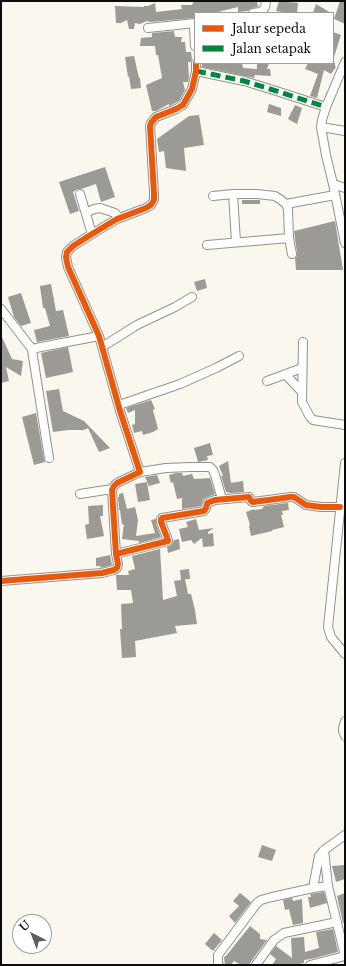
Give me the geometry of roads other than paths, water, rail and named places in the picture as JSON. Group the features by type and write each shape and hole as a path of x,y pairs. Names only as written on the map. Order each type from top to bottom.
{"street":[{"path":"260,12 265,7 266,1"},
{"path":"148,28 194,23"},
{"path":"345,62 343,74 326,107 322,120 326,155 345,243"},
{"path":"140,472 99,336 68,267 66,257 67,252 73,246 119,218 146,208 154,200 150,126 156,117 183,105 192,88 196,67 326,107"},
{"path":"322,127 345,131"},
{"path":"333,184 345,188"},
{"path":"80,194 92,234"},
{"path":"233,194 236,242"},
{"path":"212,196 233,194 275,196 286,204 288,209 289,238 292,254"},
{"path":"286,204 335,194"},
{"path":"86,213 100,208 115,213 119,218"},
{"path":"207,244 289,238"},
{"path":"102,347 137,325 192,297"},
{"path":"1,309 32,349 50,458"},
{"path":"32,349 99,336"},
{"path":"303,342 302,402 310,418 318,421 345,424"},
{"path":"119,405 180,384 239,356"},
{"path":"268,381 302,368"},
{"path":"285,374 302,392"},
{"path":"345,463 342,511 328,628 331,637 345,654"},
{"path":"1,582 102,572 117,568 118,564 112,489 117,483 140,472 166,468 210,467 215,475 222,499"},
{"path":"80,494 112,489"},
{"path":"116,554 168,541 161,522 162,518 204,511 206,508 206,503 222,499 249,497 253,502 294,497 306,505 342,511"},
{"path":"345,721 343,728 345,736"},
{"path":"313,888 319,856 324,850 345,835"},
{"path":"310,965 345,956 338,922 328,886 324,850"},
{"path":"219,965 218,955 257,903 261,900 272,896 328,886"},
{"path":"256,965 274,940 284,933 338,922"}]}
